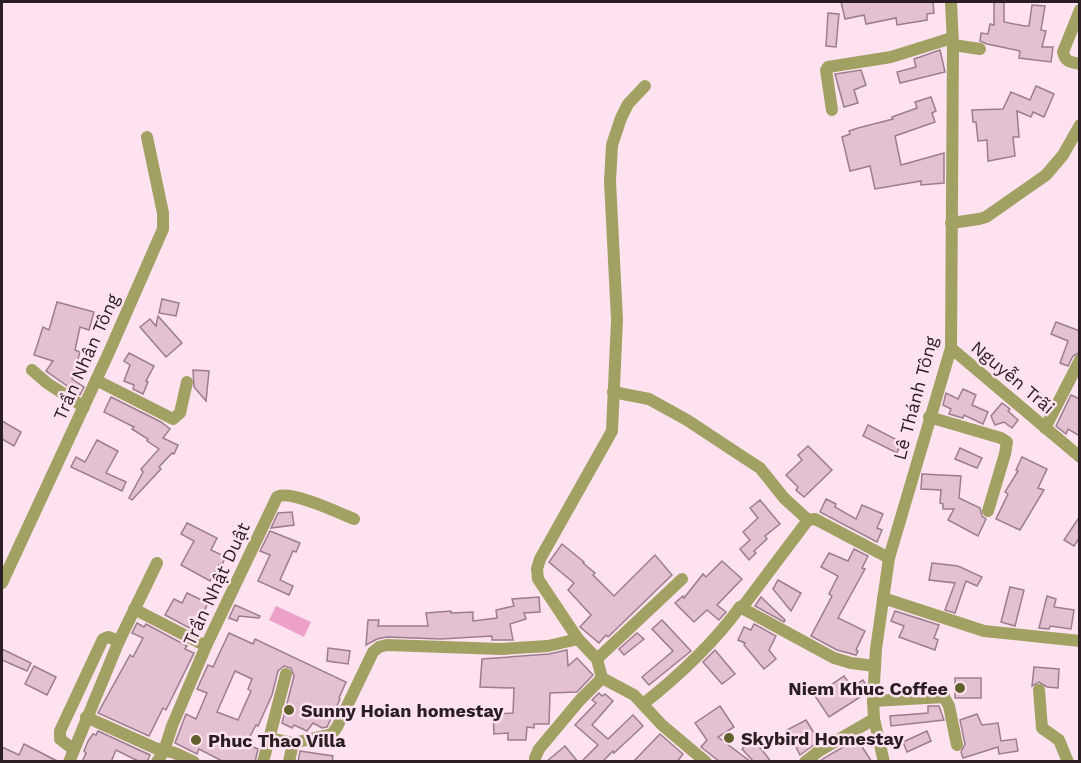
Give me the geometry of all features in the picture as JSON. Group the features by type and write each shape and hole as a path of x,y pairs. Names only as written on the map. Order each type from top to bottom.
{"street":[{"name":"Lê Thánh Tông","path":"884,762 874,719 873,701 875,666 889,558 951,348 953,42 951,2"},
{"path":"1080,10 1063,52 1068,62 1080,64"},
{"path":"832,110 825,70 828,67 891,57 953,42 980,49"},
{"path":"645,86 628,104 612,145 610,181 617,320 612,431 540,559 537,569 538,579 578,639 597,659 602,678 634,695 662,725 706,762"},
{"path":"951,223 986,217 1046,176 1064,154 1080,125"},
{"name":"Trần Nhân Tông","path":"2,583 164,229 163,213 147,137"},
{"name":"Nguyễn Trãi","path":"951,348 1080,457"},
{"path":"1045,428 1080,360"},
{"path":"32,370 46,383 84,407"},
{"path":"96,380 173,419 180,413 188,382"},
{"path":"613,392 649,399 740,454 760,468 784,498 808,520"},
{"path":"929,417 1001,438 1007,442 988,511"},
{"name":"Trần Nhật Duật","path":"161,756 206,646 277,498 285,495 354,519"},
{"path":"643,704 700,655 722,632 808,520 816,519 889,558"},
{"path":"69,762 119,641 157,563"},
{"path":"597,659 682,579"},
{"path":"883,598 984,631 1080,641"},
{"path":"740,607 834,658 875,666"},
{"path":"134,609 206,646"},
{"path":"73,749 60,739 60,732 103,639 108,637 119,641"},
{"path":"268,738 293,743 332,734 372,652 379,647 387,645 501,649 548,646 578,639"},
{"path":"263,762 268,738 278,712 286,674"},
{"path":"535,762 539,749 580,700 602,678"},
{"path":"1039,690 1042,728 1059,740 1068,762"},
{"path":"873,701 944,697 949,706 957,745"},
{"path":"86,717 161,756 194,762"},
{"path":"805,762 819,751 874,719"},
{"path":"289,762 293,743"}],"shaded area":[{"path":"276,606 311,622 304,637 269,620"}],"building":[{"path":"841,2 933,2 934,13 927,14 927,20 897,25 896,18 866,24 864,15 845,19"},
{"path":"994,2 1004,2 1004,22 1025,26 1029,26 1032,5 1045,6 1041,30 1046,31 1042,47 1053,47 1051,62 1019,58 1020,51 980,41 981,33 988,34 990,24 994,25"},
{"path":"828,13 839,14 836,47 826,46"},
{"path":"940,50 945,72 900,83 897,72 916,67 914,59"},
{"path":"861,70 866,85 854,90 858,103 844,107 835,74"},
{"path":"1036,86 1054,94 1044,117 1033,112 1031,117 1017,111 1019,137 1013,137 1015,156 988,161 987,140 978,141 972,110 1003,109 1011,92 1030,100"},
{"path":"931,97 936,111 932,113 935,122 895,136 901,165 944,153 944,183 921,185 921,181 875,189 870,166 850,171 842,137 850,134 849,131 893,119 892,117 917,108 915,102"},
{"path":"162,299 179,303 176,316 159,313"},
{"path":"57,302 94,312 89,330 80,327 75,350 80,352 72,379 84,387 80,395 46,371 53,361 34,355 43,327 49,330"},
{"path":"158,316 182,343 166,357 140,327 150,319 156,326"},
{"path":"1056,322 1080,331 1080,352 1073,356 1068,366 1060,363 1068,341 1051,334"},
{"path":"129,353 154,366 146,381 148,382 143,394 133,389 134,385 124,381 130,365 124,361"},
{"path":"193,370 209,371 206,401 194,387"},
{"path":"963,389 976,395 972,405 988,412 983,424 964,415 963,418 949,414 951,409 943,405 946,393 958,399"},
{"path":"1071,395 1080,399 1080,436 1068,429 1066,434 1056,426"},
{"path":"111,397 161,422 170,429 163,438 178,445 174,454 172,453 159,467 161,469 132,500 129,498 143,472 141,469 159,449 132,429 134,427 104,412"},
{"path":"1002,403 1018,420 1012,428 1004,422 995,425 991,416"},
{"path":"2,421 21,432 14,446 2,439"},
{"path":"868,425 901,442 897,453 863,436"},
{"path":"97,440 118,451 106,473 126,482 122,491 71,467 76,457 85,462"},
{"path":"808,446 832,470 804,497 786,475 802,460 798,455"},
{"path":"960,448 982,458 977,468 955,459"},
{"path":"1022,457 1047,469 1038,488 1044,490 1020,530 996,519 1008,494 1005,492 1018,471 1016,470"},
{"path":"922,474 961,476 959,498 980,508 982,516 986,519 978,536 948,520 954,509 943,509 943,504 940,503 941,490 921,489"},
{"path":"826,499 856,519 862,505 883,514 877,528 882,530 877,542 820,512"},
{"path":"760,500 780,524 765,536 767,539 754,551 756,553 749,560 740,549 750,540 743,532 758,518 750,508"},
{"path":"292,512 294,525 271,528 278,513"},
{"path":"1080,516 1080,537 1074,546 1064,540"},
{"path":"187,523 217,538 211,550 226,557 210,581 181,565 194,541 181,534"},
{"path":"270,531 300,543 296,552 293,551 280,580 293,586 289,595 258,581 270,555 260,551"},
{"path":"562,544 595,573 593,575 614,596 655,555 672,575 599,643 580,627 591,615 568,590 574,583 549,562"},
{"path":"854,549 868,556 862,568 865,569 838,618 865,631 856,655 837,650 811,636 832,596 829,594 838,576 821,567 829,553 848,561"},
{"path":"722,561 742,579 717,605 726,612 719,620 707,610 694,622 675,603 683,596 684,598 703,574 706,577"},
{"path":"932,563 958,566 982,577 977,586 966,581 955,613 945,610 955,583 929,580"},
{"path":"778,580 801,593 791,611 773,589"},
{"path":"1010,587 1024,590 1015,626 1001,622"},
{"path":"187,593 208,603 195,631 165,615 174,599 182,603"},
{"path":"1047,596 1056,599 1054,607 1074,610 1071,629 1050,626 1049,629 1039,628"},
{"path":"539,597 540,612 524,613 526,619 510,624 513,640 492,640 492,636 441,639 387,637 366,645 368,620 379,620 378,626 428,626 426,613 451,611 451,613 473,612 473,621 497,618 496,610 514,606 512,599"},
{"path":"761,597 785,620 784,622 755,606"},
{"path":"235,605 260,616 259,618 239,616 237,621 229,618"},
{"path":"895,611 939,625 934,638 938,640 935,650 899,637 904,626 891,621"},
{"path":"662,620 691,651 649,685 642,677 673,651 652,629"},
{"path":"137,623 144,627 146,624 187,646 185,649 194,653 166,710 163,708 149,736 98,713 130,655 133,657 143,638 132,633"},
{"path":"754,624 776,636 769,650 776,659 764,669 744,645 745,643 738,640 744,627 751,630"},
{"path":"229,633 253,644 255,639 346,682 327,727 322,728 313,723 307,731 294,725 292,728 282,723 294,676 291,668 284,666 278,671 272,695 258,726 256,725 246,744 258,749 255,762 224,762 199,749 197,754 175,743 186,714 196,719 207,693 197,689 208,665 213,667","holes":["235,671 252,679 248,689 251,691 238,720 217,712"]},
{"path":"637,633 644,639 624,655 619,649"},
{"path":"328,648 350,651 348,664 327,661"},
{"path":"2,649 31,663 27,671 2,660"},
{"path":"567,650 568,666 577,658 593,675 577,692 550,693 549,724 534,724 534,728 527,727 526,740 508,740 508,733 494,734 493,714 513,713 514,688 480,687 482,659 549,654"},
{"path":"715,650 735,674 722,684 703,662"},
{"path":"34,666 56,677 47,695 25,684"},
{"path":"1034,667 1059,669 1058,688 1047,687 1039,682 1032,686"},
{"path":"844,676 852,687 863,680 866,685 865,694 829,717 815,696"},
{"path":"955,678 981,678 981,698 955,698"},
{"path":"599,693 602,696 605,694 613,701 592,725 608,739 633,715 643,726 602,762 581,762 598,745 575,725 596,703 592,700"},
{"path":"720,706 734,727 718,737 751,762 720,762 701,747 707,740 695,723"},
{"path":"928,706 939,706 944,720 891,726 890,716 928,713"},
{"path":"977,714 982,725 998,723 1001,741 1016,739 1018,751 999,754 998,747 963,758 961,752 965,744 960,720"},
{"path":"806,720 819,741 800,755 787,730"},
{"path":"98,731 150,755 147,762 140,762 116,750 111,762 82,762 88,741"},
{"path":"927,731 931,741 907,752 903,742"},
{"path":"660,734 683,754 677,762 633,762"},
{"path":"753,739 771,762 754,762 742,749"},
{"path":"857,739 872,762 819,762 824,758"},
{"path":"24,744 59,762 2,762 2,747 19,755"},
{"path":"565,746 578,762 546,762"},
{"path":"300,751 333,756 332,762 298,762"}],"place":[{"name":"Niem Khuc Coffee","path":"960,688"},
{"name":"Sunny Hoian homestay","path":"289,710"},
{"name":"Skybird Homestay","path":"729,738"},
{"name":"Phuc Thao Villa","path":"196,740"}]}
